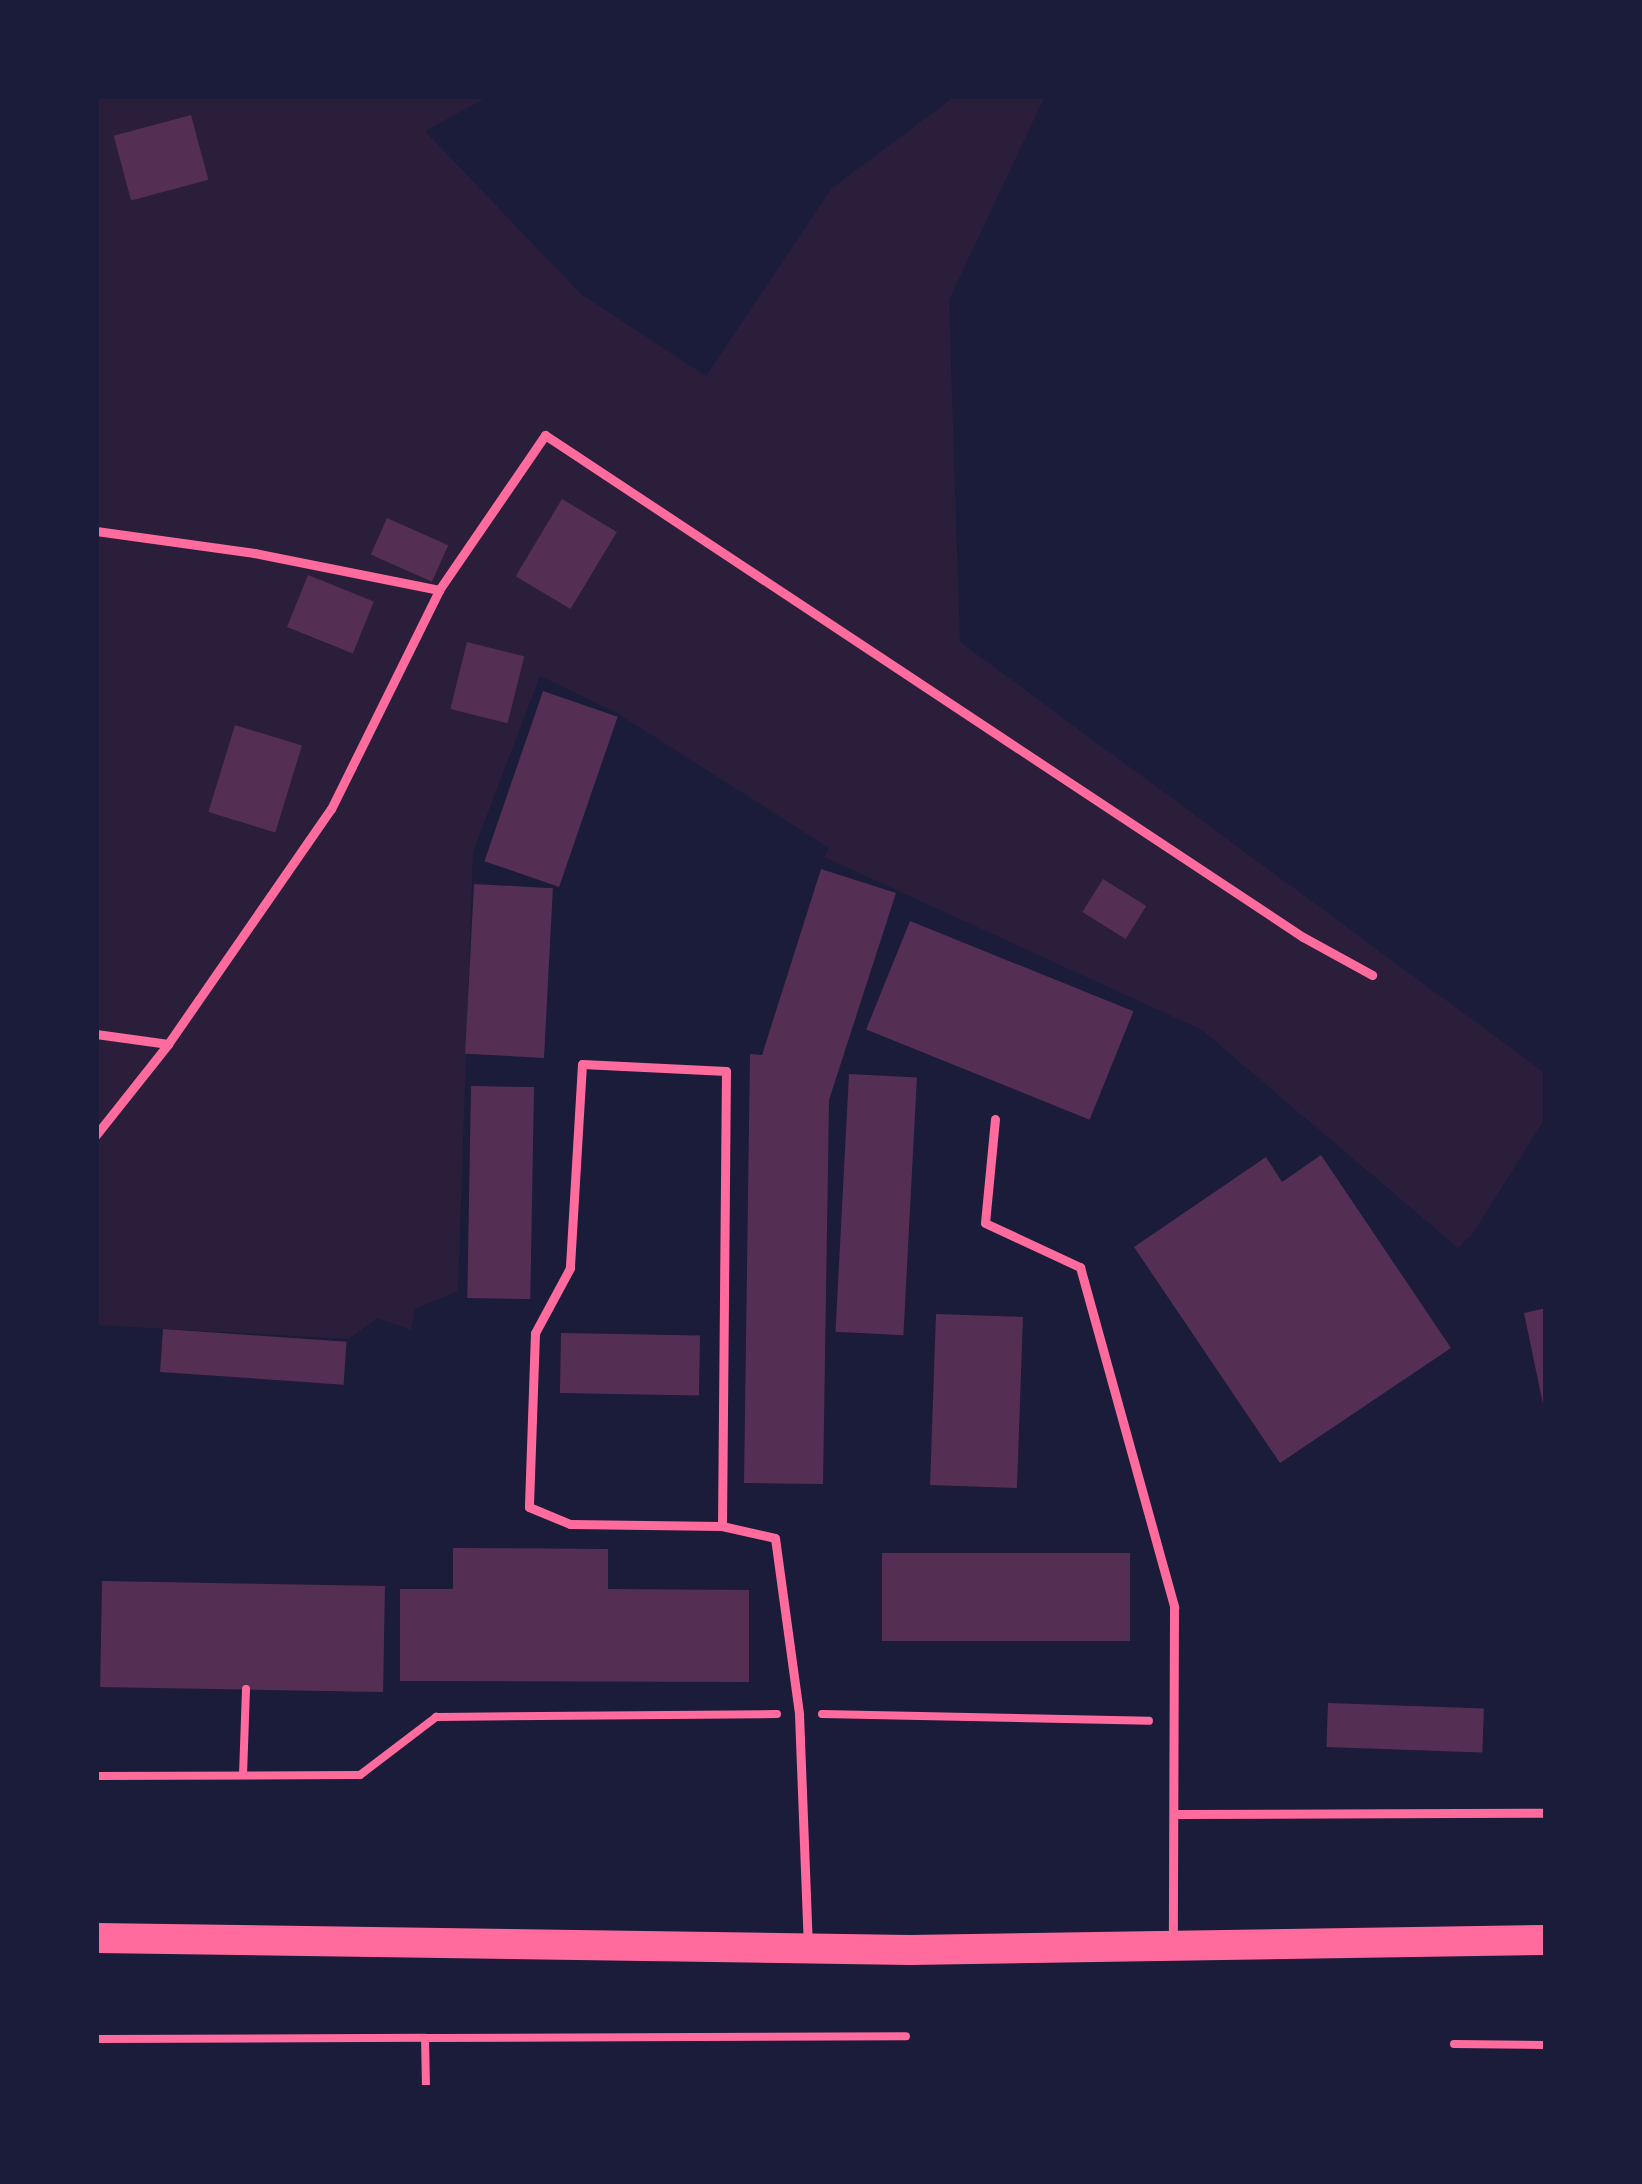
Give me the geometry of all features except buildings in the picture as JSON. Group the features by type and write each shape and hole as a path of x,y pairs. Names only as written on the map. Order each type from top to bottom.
{"main road":[{"path":"96,1938 808,1949 1546,1940"}],"lane":[{"path":"96,1136 168,1044 331,809 439,590 544,434 1303,937 1372,975"},
{"path":"96,531 254,553 439,590"},
{"path":"96,1034 168,1044"},
{"path":"722,1526 726,1071 583,1064 570,1268 535,1333 529,1507 569,1524 722,1526 775,1538 799,1714 808,1949"},
{"path":"995,1119 985,1223 1080,1267 1174,1607 1173,1948"},
{"path":"1175,1814 1546,1813"}],"path":[{"path":"243,1775 246,1689"},
{"path":"96,1776 360,1774 436,1717 799,1714 1176,1722"},
{"path":"96,2039 907,2036"},
{"path":"425,2038 426,2088"},
{"path":"1454,2044 1546,2044"}],"shaded area":[{"path":"96,96 489,96 425,131 581,294 706,376 832,188 955,96 1045,96 949,300 960,642 1546,1074 1546,1117 1472,1235 1458,1248 1202,1030 824,857 829,848 617,713 540,676 473,852 458,1291 415,1309 411,1330 377,1318 349,1339 96,1325"}]}
